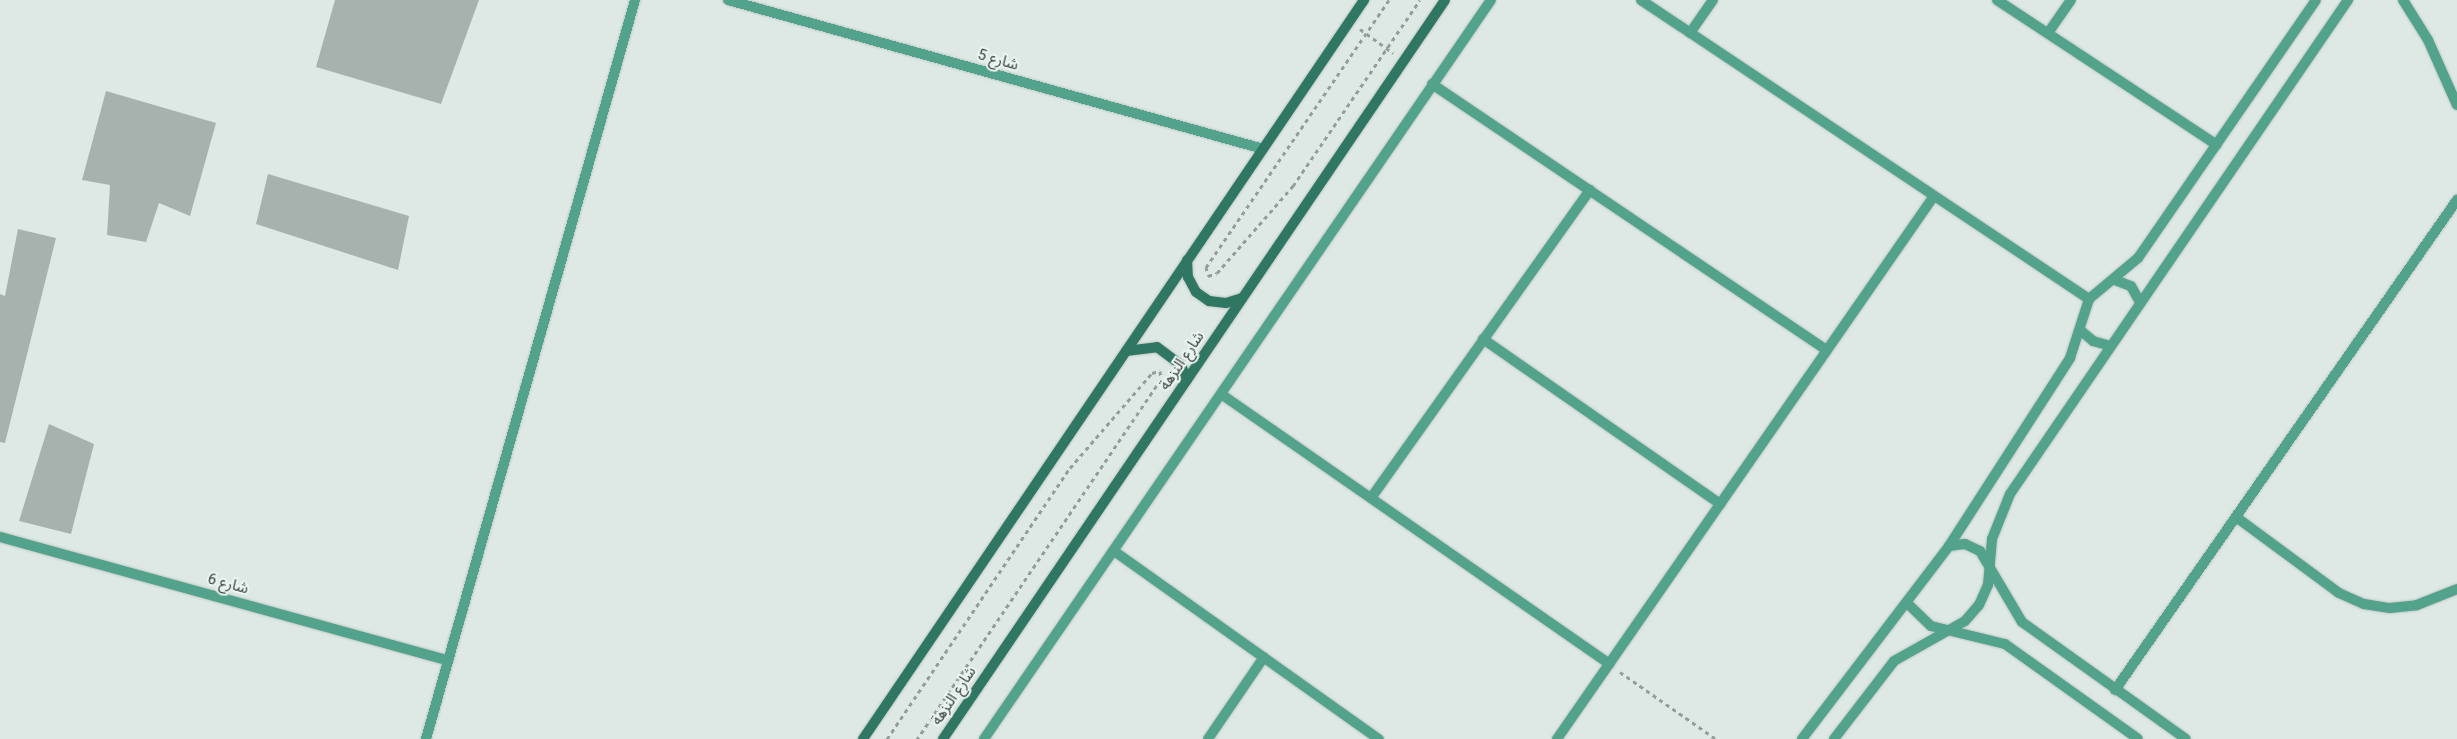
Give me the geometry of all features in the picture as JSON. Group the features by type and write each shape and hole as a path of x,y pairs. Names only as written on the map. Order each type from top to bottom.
{"main road":[{"path":"863,739 1187,260 1260,148 1364,0"},
{"name":"شارع النزهة","path":"943,739 1445,0"},
{"path":"1187,260 1188,277 1202,297 1226,303 1242,298"},
{"path":"1126,350 1157,348 1181,365 1187,380"}],"street":[{"path":"426,739 635,0"},
{"name":"شارع 5","path":"728,0 1260,148"},
{"path":"984,739 1491,0"},
{"path":"1642,0 2089,299"},
{"path":"1690,33 1713,0"},
{"path":"1997,0 2217,145"},
{"path":"2048,33 2070,0"},
{"path":"1802,739 1907,603 1948,546 2070,358 2089,299 2115,280 2138,258 2316,0"},
{"path":"1834,739 1894,661 1918,643 1946,632 1979,605 1988,586 1992,539 2010,494 2348,0"},
{"path":"2403,0 2428,40 2457,105"},
{"path":"1432,84 1827,350"},
{"path":"1371,498 1590,190"},
{"path":"1557,739 1934,196"},
{"path":"2116,690 2457,200"},
{"path":"2115,280 2131,286 2140,302"},
{"path":"2080,330 2093,341 2110,346"},
{"path":"1484,339 1720,504"},
{"path":"1221,394 1609,664"},
{"path":"2236,517 2339,593 2364,604 2390,608 2417,605 2457,589"},
{"name":"شارع 6","path":"0,537 448,660"},
{"path":"1948,546 1965,544 1980,551 1990,564 2003,595 2022,622 2186,739"},
{"path":"1114,551 1379,739"},
{"path":"1907,603 1931,626 1946,632 1976,634 2005,644 2138,739"},
{"path":"1208,739 1264,657"}],"path":[{"path":"1389,0 1206,267 1208,276 1217,273 1283,198 1420,0"},
{"path":"1349,21 1404,61"},
{"path":"887,739 1070,468 1152,373 1160,371 1161,379 917,739"},
{"path":"1609,664 1716,739"}],"building":[{"path":"335,0 479,0 441,104 316,67"},
{"path":"106,91 216,123 190,216 159,203 146,242 107,235 110,185 82,180"},
{"path":"268,174 409,216 398,270 256,224"},
{"path":"18,229 56,238 5,443 0,442 0,294 5,296"},
{"path":"49,424 94,444 71,534 19,521"}]}
